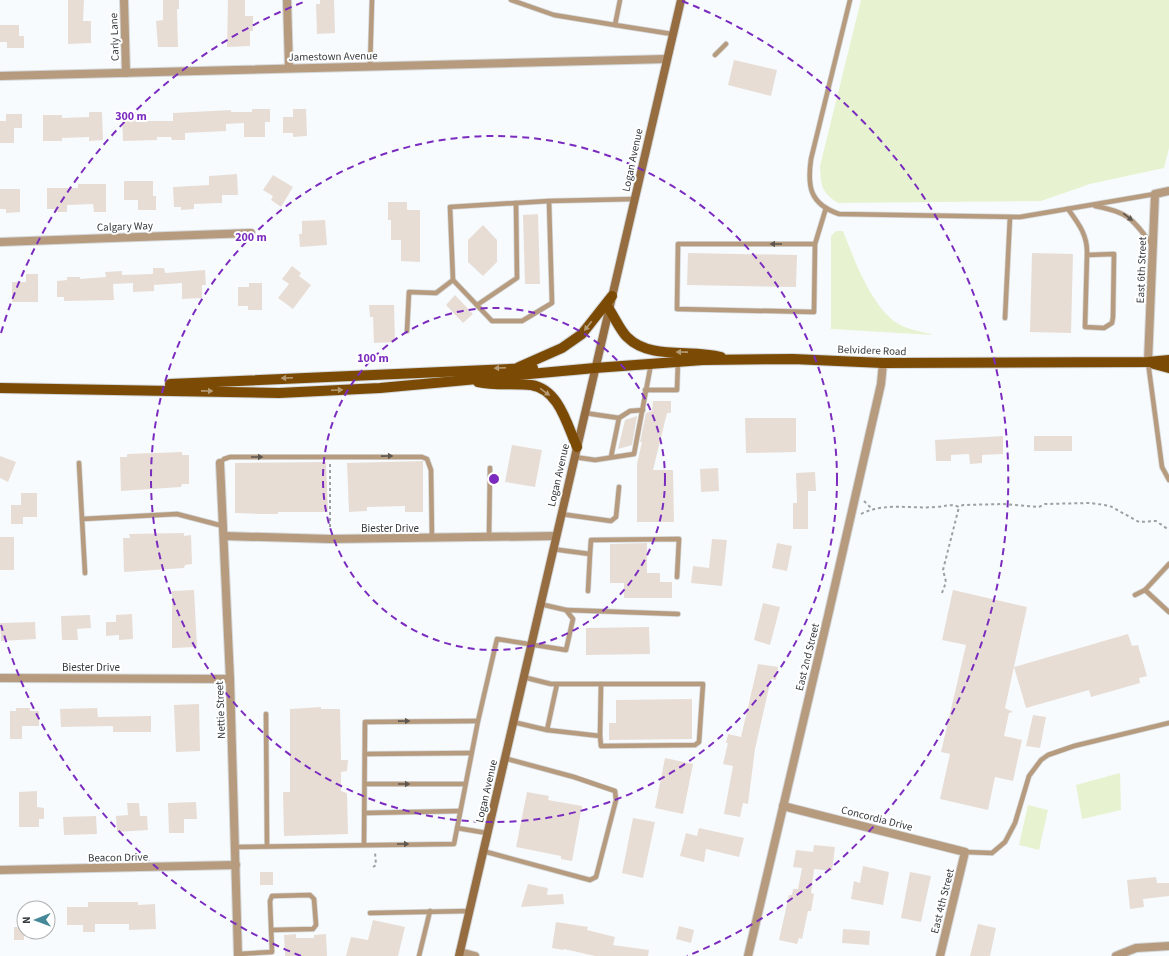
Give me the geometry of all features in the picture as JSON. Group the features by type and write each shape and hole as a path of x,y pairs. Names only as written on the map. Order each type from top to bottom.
{"main road":[{"name":"Logan Avenue","path":"459,954 552,549 635,200 666,59 681,0"},
{"path":"517,368 562,348 582,334 612,296"},
{"path":"609,309 626,336 639,348 654,352 705,353 734,360"},
{"name":"Belvidere Road","path":"595,368 678,362 793,359 883,363 1148,362 1169,360"},
{"name":"Belvidere Road","path":"1148,362 1169,368"},
{"path":"84,388 517,368 595,368"},
{"path":"0,388 84,388 279,393 380,388 595,368"},
{"path":"466,380 488,384 532,385 543,390 558,403 577,447"}],"street":[{"name":"Carly Lane","path":"124,0 126,73"},
{"path":"287,0 289,68"},
{"name":"Jamestown Avenue","path":"0,76 666,59"},
{"path":"1155,194 1169,191"},
{"name":"East 6th Street","path":"1148,362 1155,194"},
{"name":"Calgary Way","path":"0,242 251,233"},
{"name":"East 2nd Street","path":"748,956 830,608 880,384 883,363"},
{"name":"Nettie Street","path":"220,463 230,678 238,955"},
{"name":"Biester Drive","path":"224,536 432,539 556,536"},
{"name":"Biester Drive","path":"0,678 230,678"},
{"name":"Concordia Drive","path":"783,806 965,852"},
{"name":"East 4th Street","path":"940,956 965,852"},
{"name":"Beacon Drive","path":"0,870 236,865"},
{"path":"1116,956 1136,948 1169,946"},
{"path":"459,954 475,956"}],"lane":[{"path":"370,67 372,0"},
{"path":"511,0 554,15 672,34"},
{"path":"615,25 620,0"},
{"path":"850,0 810,159 808,176 813,196 826,208 839,214 1020,217 1155,194"},
{"path":"715,55 726,44"},
{"path":"549,201 552,302 522,321 492,321 453,280 450,207 549,201 635,200"},
{"path":"477,305 517,278 516,203"},
{"path":"1091,205 1116,209 1123,213 1133,221 1153,247"},
{"path":"815,244 678,244 677,309 814,312 815,244 826,208"},
{"path":"1068,209 1085,235 1087,255 1085,327 1104,328 1112,323 1113,317 1114,254 1087,255"},
{"path":"1005,318 1010,217"},
{"path":"407,331 409,292 436,293 453,280"},
{"path":"645,390 677,390 678,362"},
{"path":"1148,362 1162,467 1169,480"},
{"path":"574,457 595,460 634,454 651,364"},
{"path":"611,457 620,418 630,410 643,410"},
{"path":"584,413 620,418"},
{"path":"220,463 224,459 230,457 413,456 427,460 431,470 432,539"},
{"path":"80,463 85,573"},
{"path":"489,538 490,468"},
{"path":"561,514 611,521 616,517 619,487"},
{"path":"82,519 177,514 223,526"},
{"path":"588,591 591,540 678,539 677,577"},
{"path":"552,549 590,554"},
{"path":"1135,595 1145,590 1169,564"},
{"path":"1145,590 1169,612"},
{"path":"540,604 566,610 678,614"},
{"path":"236,847 364,844 454,844 471,753 497,639 566,650 573,619 566,610"},
{"path":"523,677 557,684 602,684 703,684 699,742 695,745 601,746 602,684"},
{"path":"547,730 557,684"},
{"path":"266,714 267,846"},
{"path":"364,844 365,722 478,721"},
{"path":"513,722 547,730 600,736"},
{"path":"965,852 992,854 1005,842 1015,823 1029,776 1041,760 1048,755 1074,746 1169,723"},
{"path":"365,754 471,753"},
{"path":"483,852 590,880 596,877 616,800 615,792 574,778 504,758"},
{"path":"365,784 465,784"},
{"path":"364,812 460,811"},
{"path":"457,828 487,833"},
{"path":"238,955 272,952 271,930 270,901 272,896 310,895 314,899 316,925 313,929 271,930"},
{"path":"419,956 430,911"},
{"path":"370,913 469,911"}],"path":[{"path":"330,457 330,538"},
{"path":"862,498 872,509"},
{"path":"858,516 872,509 888,506 935,507 952,504 959,507 963,505 1004,504 1039,507 1045,504 1091,503 1110,506 1139,522 1156,521 1169,530"},
{"path":"942,594 946,582 943,570 959,507"},
{"path":"373,867 376,865 375,856"}],"green space":[{"path":"861,0 1169,0 1169,148 1164,168 1090,184 1041,201 838,203 825,192 823,188 820,166"},
{"path":"836,231 843,231 864,281 871,294 888,315 897,323 905,327 933,335 831,329 831,236"},
{"path":"1120,773 1121,810 1082,819 1076,785"},
{"path":"1028,805 1048,810 1039,850 1019,845"}],"building":[{"path":"68,0 84,0 83,21 91,21 91,43 68,44"},
{"path":"163,0 179,0 179,9 177,9 178,47 158,47 156,21 163,20"},
{"path":"228,0 245,0 245,16 253,16 253,31 250,31 250,46 227,47"},
{"path":"320,0 334,0 335,33 317,34 316,4 320,4"},
{"path":"0,25 19,25 19,36 24,36 24,48 7,48 7,42 0,42"},
{"path":"734,60 777,70 771,96 728,85"},
{"path":"252,109 270,109 270,122 265,122 265,137 244,137 244,123 226,124 226,131 185,133 185,140 172,140 171,137 157,137 157,140 123,141 122,118 135,118 134,112 145,112 145,121 173,121 173,113 231,110 231,112 252,112"},
{"path":"293,109 306,109 307,136 293,137 293,133 283,133 283,117 293,117"},
{"path":"89,112 102,112 103,140 89,141 89,137 62,138 62,141 43,141 43,115 62,115 62,118 89,117"},
{"path":"6,114 22,114 22,128 14,128 14,143 0,143 0,121 6,121"},
{"path":"237,174 238,195 222,195 222,203 194,204 194,209 181,210 181,207 174,207 173,187 209,185 209,176"},
{"path":"273,175 293,187 281,207 271,200 273,196 263,190"},
{"path":"124,181 153,181 153,196 156,196 156,210 138,210 138,200 124,200"},
{"path":"78,184 106,184 106,212 94,212 93,204 67,205 67,212 55,212 55,209 47,209 47,188 78,188"},
{"path":"0,189 20,189 20,212 6,213 6,209 0,209"},
{"path":"388,202 407,202 407,210 420,210 420,262 401,261 401,240 391,240 391,220 388,220"},
{"path":"538,214 540,284 525,284 523,215"},
{"path":"325,220 327,245 300,247 299,234 302,234 302,221"},
{"path":"483,225 497,240 497,262 483,276 468,262 468,240"},
{"path":"688,253 797,255 796,287 687,285"},
{"path":"1032,253 1073,254 1071,333 1030,332"},
{"path":"292,266 301,273 299,276 311,285 293,309 278,298 289,284 282,279"},
{"path":"153,268 164,268 165,273 205,270 206,285 202,285 202,298 182,299 182,283 154,285 154,291 133,292 133,283 113,284 114,300 64,301 64,297 57,297 57,281 67,280 67,277 80,277 80,279 106,277 105,272 122,271 122,275 153,274"},
{"path":"26,274 38,274 38,302 12,302 12,282 26,282"},
{"path":"249,283 262,283 262,310 248,310 248,306 238,306 238,287 249,287"},
{"path":"455,295 473,314 463,323 446,305"},
{"path":"369,305 394,305 395,342 374,343 373,317 370,317"},
{"path":"653,401 671,401 671,413 667,413 653,470 673,470 674,522 637,522 637,464 646,413 652,411"},
{"path":"637,416 632,445 618,449 625,420"},
{"path":"745,418 796,418 796,452 746,453"},
{"path":"1003,436 1003,454 982,455 982,463 970,464 969,454 951,455 951,461 936,461 935,440"},
{"path":"1034,436 1072,436 1072,451 1034,451"},
{"path":"512,445 542,450 535,487 505,482"},
{"path":"182,452 182,455 189,455 189,484 182,484 181,487 121,491 120,457 127,457 127,454"},
{"path":"0,456 16,462 8,482 0,478"},
{"path":"423,461 423,512 405,512 405,506 367,507 367,511 349,512 347,463"},
{"path":"326,462 328,512 278,512 278,514 235,513 235,463"},
{"path":"718,468 719,491 701,492 700,469"},
{"path":"815,472 816,491 808,491 808,529 793,529 793,503 797,503 796,473"},
{"path":"21,493 37,493 37,517 23,517 23,524 11,524 11,505 21,505"},
{"path":"184,533 184,536 191,535 192,564 185,565 184,568 124,572 123,538 130,538 129,534"},
{"path":"0,537 14,537 14,570 0,570"},
{"path":"712,539 727,540 722,586 691,583 693,566 709,568"},
{"path":"647,543 647,573 660,573 660,582 672,582 672,598 624,598 624,583 610,583 610,544"},
{"path":"777,543 792,546 787,571 772,568"},
{"path":"194,590 197,647 172,648 172,591"},
{"path":"953,590 1027,607 1005,708 1013,712 1009,713 1004,736 1022,740 1013,781 995,777 988,810 940,799 950,754 941,752 966,645 942,640"},
{"path":"763,603 780,607 770,645 754,640"},
{"path":"132,614 133,639 119,640 119,635 106,636 106,622 116,622 116,615"},
{"path":"90,615 91,628 77,629 78,640 62,640 61,616"},
{"path":"35,622 36,639 1,641 0,623"},
{"path":"649,627 650,654 586,655 586,628"},
{"path":"1128,634 1132,646 1138,645 1147,676 1139,678 1140,683 1091,697 1089,690 1026,708 1014,667"},
{"path":"758,664 778,667 776,680 771,679 755,749 748,804 743,803 740,817 724,814 733,766 723,764 728,743 726,743 728,734 741,737"},
{"path":"692,699 692,739 609,740 609,723 616,723 616,700"},
{"path":"199,704 200,751 176,752 174,705"},
{"path":"321,707 321,709 340,709 341,760 348,760 347,771 341,772 341,791 347,793 348,834 284,836 283,792 290,792 290,709"},
{"path":"16,708 30,708 30,711 39,711 39,726 22,726 22,739 10,739 10,711 16,711"},
{"path":"97,708 98,717 151,716 151,732 113,732 113,726 61,727 60,709"},
{"path":"1033,715 1046,717 1040,748 1026,746"},
{"path":"665,758 693,764 683,814 655,808"},
{"path":"37,791 37,807 44,808 44,819 39,819 39,827 19,827 19,792"},
{"path":"527,792 549,796 548,800 582,806 572,861 561,859 561,856 516,847"},
{"path":"196,802 197,819 184,819 184,833 169,833 168,803"},
{"path":"127,803 139,803 140,816 147,816 148,830 117,832 116,816 128,815"},
{"path":"96,816 97,834 64,835 63,817"},
{"path":"633,818 655,822 643,878 622,873"},
{"path":"699,828 744,838 739,857 706,849 704,862 680,856 686,833 697,836"},
{"path":"814,845 835,847 832,871 814,869 811,893 814,894 811,911 808,911 802,939 799,938 797,944 779,940 789,895 792,895 793,889 798,889 802,868 793,867 796,850 813,852"},
{"path":"863,866 889,872 883,905 851,899 854,881 860,883"},
{"path":"260,872 273,872 273,885 260,885"},
{"path":"910,872 931,876 921,922 901,918"},
{"path":"1156,877 1157,883 1169,883 1169,896 1143,899 1144,907 1130,909 1127,880"},
{"path":"528,884 548,888 547,895 563,894 564,904 521,907"},
{"path":"88,902 138,902 138,905 155,904 156,929 129,930 129,924 95,924 95,932 83,932 83,925 67,925 67,907 88,907"},
{"path":"373,920 405,927 398,956 346,956 351,937 368,940"},
{"path":"556,922 588,927 587,930 615,937 613,945 649,950 648,956 595,956 564,949 552,948"},
{"path":"978,924 996,928 990,956 970,956"},
{"path":"679,926 694,930 691,943 676,939"},
{"path":"14,927 16,927 16,940 14,940"},
{"path":"843,929 870,931 869,945 842,943"},
{"path":"296,934 296,938 314,938 314,935 326,934 327,956 285,956 284,935"}]}
